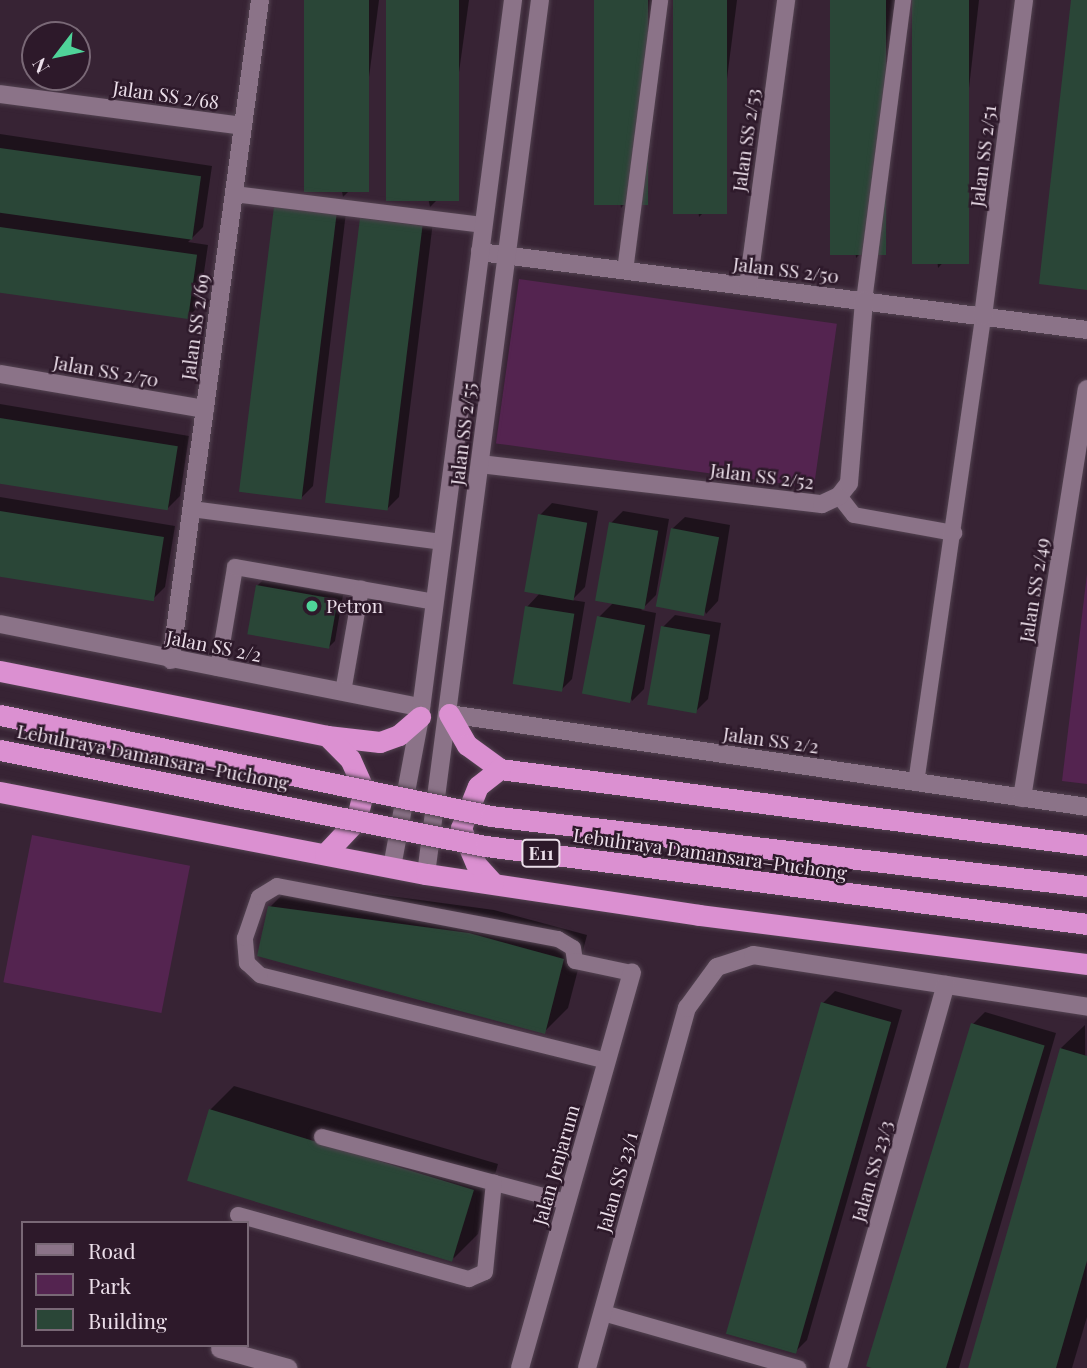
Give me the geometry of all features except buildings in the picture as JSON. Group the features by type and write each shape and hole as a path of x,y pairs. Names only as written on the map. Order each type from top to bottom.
{"highway":[{"path":"0,671 327,736 380,742 399,736 421,712"},
{"path":"449,714 467,745 500,769 1087,845"},
{"name":"Lebuhraya Damansara–Puchong","path":"0,715 491,816 1087,886"},
{"path":"325,854 356,821 364,790 350,759 327,736"},
{"name":"Lebuhraya Damansara–Puchong","path":"0,750 486,846 1087,924"},
{"path":"493,883 476,864 461,828 478,786 500,769"},
{"path":"0,792 426,874 699,915 1087,964"}],"street":[{"name":"Jalan SS 2/69","path":"172,660 260,0"},
{"name":"Jalan SS 2/55","path":"392,867 421,712 513,0"},
{"name":"Jalan SS 2/55","path":"426,874 449,714 540,0"},
{"name":"Jalan SS 2/53","path":"748,286 786,0"},
{"name":"Jalan SS 2/51","path":"984,316 1024,0"},
{"name":"Jalan SS 2/68","path":"0,94 243,126"},
{"name":"Jalan SS 2/50","path":"480,252 1087,330"},
{"name":"Jalan SS 2/52","path":"481,464 822,504 839,496 849,483 864,301"},
{"name":"Jalan SS 2/70","path":"0,374 205,410"},
{"name":"Jalan SS 2/49","path":"1022,798 1087,389"},
{"name":"Jalan SS 2/2","path":"0,624 343,692 421,712"},
{"name":"Jalan SS 2/2","path":"449,714 1087,807"},
{"name":"Jalan SS 23/1","path":"587,1368 687,1008 717,967 753,955 946,985"},
{"name":"Jalan Jenjarum","path":"520,1368 632,973"},
{"path":"946,985 1087,1007"},
{"name":"Jalan SS 23/3","path":"838,1368 946,985"},
{"path":"220,1349 288,1368"}],"lane":[{"path":"625,271 660,0"},
{"path":"864,301 903,0"},
{"path":"234,194 484,225"},
{"path":"916,783 984,316"},
{"path":"839,496 854,515 954,533"},
{"path":"192,509 443,541"},
{"path":"218,668 235,567 435,602"},
{"path":"343,692 361,589"},
{"path":"607,1061 260,975 247,962 245,938 259,897 277,886 558,939 573,948 575,961 632,973"},
{"path":"322,1137 567,1202"},
{"path":"238,1215 469,1279 485,1272 494,1182"},
{"path":"603,1313 798,1368"}],"green space":[{"path":"519,279 837,324 814,488 496,443"},
{"path":"1087,574 1087,784 1062,781"},
{"path":"32,835 190,866 161,1013 3,982"}],"place":[{"name":"Petron","path":"312,606"}]}
